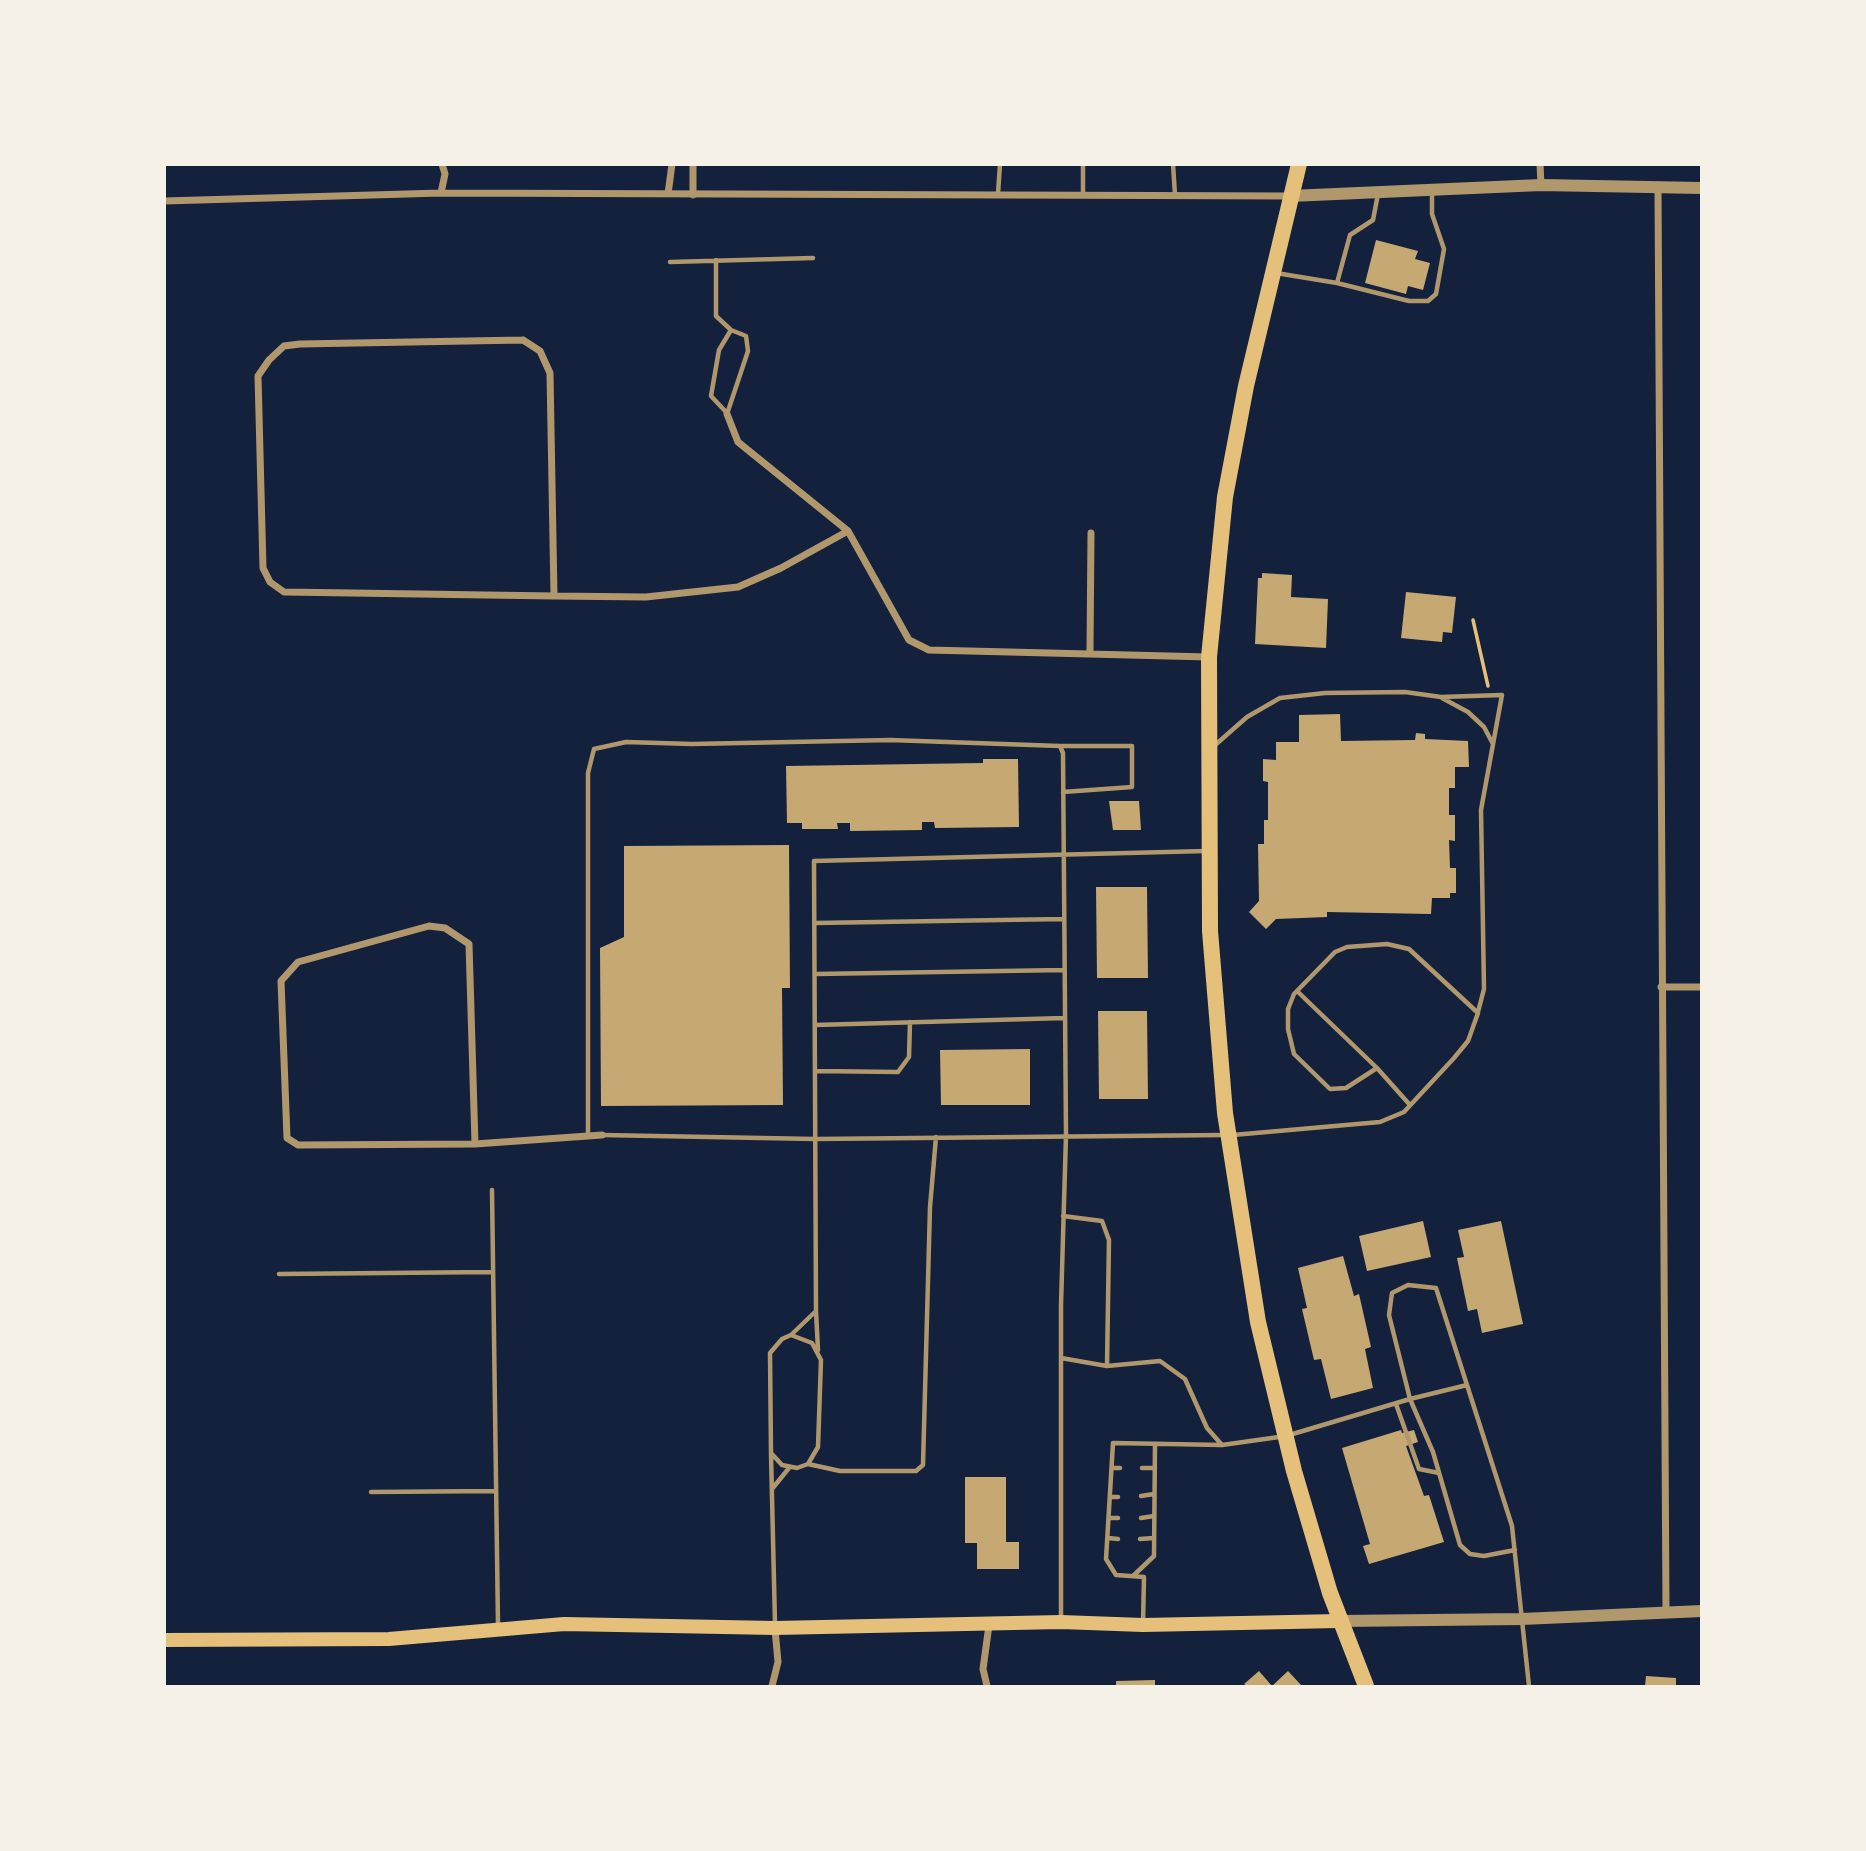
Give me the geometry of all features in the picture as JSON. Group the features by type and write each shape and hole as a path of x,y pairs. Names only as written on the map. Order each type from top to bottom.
{"main road":[{"path":"1299,164 1272,272 1225,497 1209,657 1210,931 1228,1135 1258,1322 1286,1436 1339,1621 1366,1686"},
{"path":"164,1640 388,1639 564,1624 775,1628 1060,1622 1143,1625 1339,1621"}],"street":[{"path":"441,194 445,174 442,164"},
{"path":"668,194 672,164"},
{"path":"693,164 693,195"},
{"path":"1540,164 1541,186"},
{"path":"164,201 441,194 1290,196 1541,186 1702,188"},
{"path":"1658,188 1666,1611"},
{"path":"554,596 550,373 540,351 523,340 300,344 284,346 269,360 258,376 262,568 270,582 284,592 554,596 646,597 738,587 781,568 848,531"},
{"path":"727,414 738,442 848,531 909,640 929,650 1209,657"},
{"path":"1090,652 1091,533"},
{"path":"475,1144 469,944 445,928 429,926 298,962 281,981 287,1138 310,1147 475,1144 602,1135"},
{"path":"1661,987 1702,987"},
{"path":"1339,1621 1522,1619 1702,1611"},
{"path":"987,1686 983,1669 989,1625"},
{"path":"772,1686 778,1662 775,1628"}],"lane":[{"path":"998,195 1000,164"},
{"path":"1083,164 1083,195"},
{"path":"1173,164 1175,195"},
{"path":"1272,272 1337,283 1409,301 1428,301 1436,294 1444,249 1432,214 1432,190"},
{"path":"1337,283 1350,235 1373,220 1379,192"},
{"path":"670,262 813,258"},
{"path":"716,260 716,316 730,330 746,336 748,351 727,414 711,396 719,350 730,330"},
{"path":"602,1135 815,1139 1228,1135 1380,1122 1404,1112 1468,1041 1484,989 1481,810 1503,695 1441,697 1405,692 1325,693 1280,698 1247,717 1210,749"},
{"path":"1441,697 1468,712 1484,727 1493,744"},
{"path":"588,1136 588,772 594,749 626,742 692,744 890,740 1132,746 1132,787 1063,792"},
{"path":"1060,746 1063,792 1066,1135 1061,1358 1060,1622"},
{"path":"808,1464 818,1447 821,1360 816,1311 814,861 1210,851"},
{"path":"815,923 1064,919"},
{"path":"1377,1068 1367,1077 1346,1088 1330,1089 1294,1054 1288,1029 1288,1009 1297,991 1335,952 1347,947 1387,944 1409,949 1478,1013"},
{"path":"815,974 1064,970"},
{"path":"1297,991 1377,1068 1410,1105"},
{"path":"815,1025 1065,1018"},
{"path":"815,1071 898,1072 909,1057 910,1022"},
{"path":"772,1490 789,1468 808,1464 840,1471 916,1471 923,1465 930,1207 936,1138"},
{"path":"492,1190 498,1630"},
{"path":"1063,1216 1102,1221 1109,1240 1107,1366"},
{"path":"279,1274 493,1272"},
{"path":"1515,1550 1484,1556 1469,1555 1460,1545 1439,1473 1410,1399 1389,1315 1388,1301 1392,1293 1408,1285 1436,1288 1512,1526 1515,1550 1529,1686"},
{"path":"775,1628 770,1353 782,1339 791,1335 816,1311"},
{"path":"791,1335 812,1343 818,1351"},
{"path":"1061,1358 1107,1366 1160,1361 1185,1379 1207,1428 1222,1446"},
{"path":"1143,1625 1144,1577 1116,1575 1107,1559 1113,1443 1222,1446 1286,1436 1467,1385"},
{"path":"1396,1403 1419,1469 1439,1473"},
{"path":"1133,1577 1154,1556 1155,1444"},
{"path":"771,1453 789,1468"},
{"path":"1112,1468 1120,1468"},
{"path":"1142,1468 1155,1468"},
{"path":"371,1492 496,1491"},
{"path":"1141,1496 1154,1494"},
{"path":"1110,1497 1118,1497"},
{"path":"1141,1518 1154,1516"},
{"path":"1109,1518 1118,1518"},
{"path":"1108,1538 1118,1539"},
{"path":"1140,1539 1154,1538"}],"path":[{"path":"1474,620 1490,695"}],"building":[{"path":"1376,240 1418,251 1415,259 1430,263 1423,290 1408,286 1406,294 1365,283"},
{"path":"1262,573 1292,575 1291,597 1328,599 1326,648 1255,644 1258,578 1262,578"},
{"path":"1406,592 1456,597 1452,633 1443,632 1442,642 1401,638"},
{"path":"1340,714 1341,741 1415,740 1416,733 1425,734 1425,739 1468,741 1469,767 1455,767 1455,788 1449,788 1449,815 1455,815 1455,841 1449,840 1450,868 1456,868 1456,893 1450,893 1450,898 1432,898 1431,914 1327,912 1327,917 1276,919 1266,929 1249,912 1259,901 1258,844 1264,844 1264,820 1268,820 1268,782 1263,781 1263,759 1276,760 1276,742 1299,742 1299,715"},
{"path":"983,759 1018,759 1019,827 935,828 934,822 922,822 922,830 850,831 850,823 837,823 838,829 802,829 802,823 787,823 786,766 983,763"},
{"path":"1109,801 1139,801 1141,830 1113,830"},
{"path":"789,845 790,988 782,988 783,1105 601,1106 600,948 624,937 624,846"},
{"path":"1096,887 1147,887 1148,978 1097,978"},
{"path":"1098,1011 1147,1011 1148,1099 1099,1099"},
{"path":"1030,1049 1030,1105 941,1105 940,1050"},
{"path":"1423,1221 1431,1257 1367,1271 1359,1236"},
{"path":"1501,1221 1523,1324 1482,1333 1477,1309 1468,1311 1457,1258 1464,1257 1458,1230"},
{"path":"1343,1256 1354,1296 1359,1294 1371,1347 1365,1349 1373,1388 1331,1399 1321,1359 1314,1360 1302,1309 1307,1308 1298,1268"},
{"path":"1401,1430 1402,1433 1414,1430 1418,1442 1406,1446 1424,1496 1429,1495 1444,1542 1369,1564 1363,1546 1370,1544 1342,1448"},
{"path":"965,1477 1006,1477 1006,1542 1019,1542 1019,1569 977,1569 977,1543 965,1543"},
{"path":"1259,1671 1272,1686 1244,1684"},
{"path":"1288,1671 1302,1686 1272,1686"},
{"path":"1646,1676 1676,1678 1676,1686 1645,1686"},
{"path":"1155,1680 1155,1686 1116,1686 1116,1681"}]}
